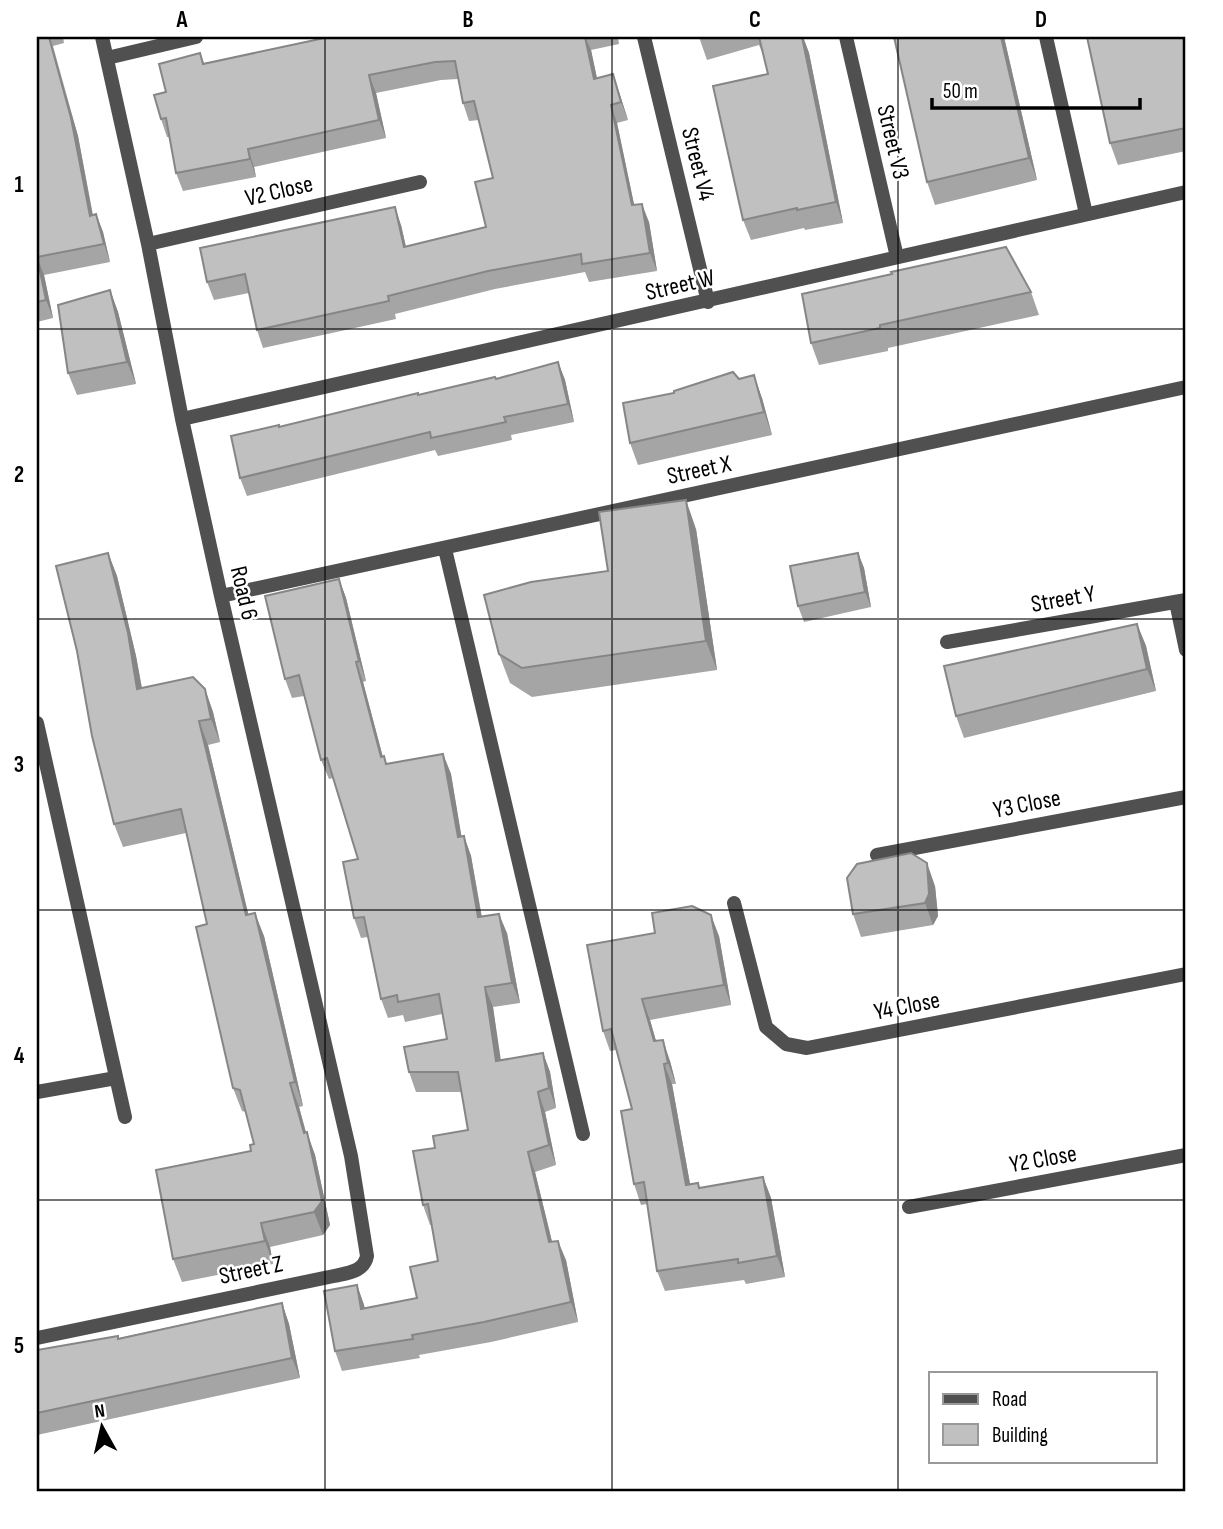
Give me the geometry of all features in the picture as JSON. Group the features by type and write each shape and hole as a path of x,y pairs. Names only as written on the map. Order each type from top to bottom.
{"street":[{"name":"Road 6","path":"102,37 221,596 351,1156"},
{"path":"107,58 197,37"},
{"name":"Street V4","path":"644,37 708,302"},
{"name":"Street V3","path":"846,37 897,257"},
{"path":"1046,37 1086,215"},
{"name":"V2 Close","path":"148,244 419,182"},
{"name":"Street W","path":"182,419 1186,192"},
{"name":"Street X","path":"221,596 1186,387"},
{"path":"445,549 583,1134"},
{"path":"1181,601 1186,650"},
{"name":"Street Y","path":"947,642 1181,601"},
{"path":"37,723 125,1117"},
{"name":"Y3 Close","path":"877,855 1186,797"},
{"name":"Y4 Close","path":"734,903 766,1027 786,1044 807,1048 1186,974"},
{"path":"37,1092 116,1078"},
{"name":"Street Z","path":"37,1338 359,1269 367,1256 351,1156"},
{"name":"Y2 Close","path":"909,1208 1186,1156"}],"building":[{"path":"37,37 49,37 71,118 90,216 96,214 104,244 37,257"},
{"path":"329,37 585,37 594,79 613,74 621,102 611,105 632,205 642,204 650,253 582,264 581,254 488,271 388,296 389,301 257,330 245,274 207,282 200,248 395,207 404,247 486,227 475,182 493,178 474,101 463,103 455,61 435,62 369,75 379,120 248,149 250,159 176,173 166,118 161,119 154,95 166,92 159,64 200,53 203,64"},
{"path":"759,37 802,37 836,202 743,220 713,86 768,74"},
{"path":"894,37 1001,37 1029,158 927,182"},
{"path":"1087,37 1186,37 1186,128 1110,143"},
{"path":"1006,247 1031,292 811,343 802,294"},
{"path":"37,257 46,300 37,302"},
{"path":"110,290 127,362 68,373 58,305"},
{"path":"558,362 568,404 504,417 506,422 431,438 430,432 240,478 231,436 418,393 495,377 496,379"},
{"path":"733,372 739,379 754,375 764,412 630,443 623,403 674,393"},
{"path":"686,500 706,641 522,668 499,654 484,595 531,582 608,571 599,512"},
{"path":"108,553 128,633 137,689 193,677 205,689 211,719 199,721 246,915 255,913 295,1082 290,1083 304,1133 307,1132 322,1201 314,1212 261,1223 265,1241 173,1259 156,1170 251,1151 250,1145 254,1144 240,1090 233,1088 196,927 207,924 181,809 114,824 92,736 77,651 56,566"},
{"path":"858,553 865,592 798,606 790,566"},
{"path":"339,579 359,661 356,662 381,757 384,756 386,764 443,754 458,837 464,836 478,917 499,914 512,983 485,987 496,1061 543,1053 549,1088 538,1092 549,1145 528,1152 549,1242 558,1241 571,1302 412,1335 413,1339 335,1351 324,1291 357,1285 361,1309 417,1298 410,1267 438,1261 428,1204 423,1205 413,1151 435,1148 433,1136 468,1130 458,1072 409,1072 404,1047 447,1039 439,994 398,1002 397,995 381,999 364,917 354,918 343,862 358,859 327,758 321,760 299,675 285,679 265,596"},
{"path":"1137,624 1147,669 956,716 944,666"},
{"path":"911,853 927,863 929,894 925,903 853,914 847,878 857,864"},
{"path":"692,906 711,915 724,985 642,999 654,1041 663,1040 668,1063 664,1064 686,1185 698,1183 699,1188 763,1177 777,1256 738,1263 738,1259 657,1271 644,1182 634,1184 621,1111 632,1109 611,1029 603,1031 587,945 655,933 652,913"},
{"path":"282,1303 292,1358 37,1413 37,1350 118,1336 118,1339"}]}
